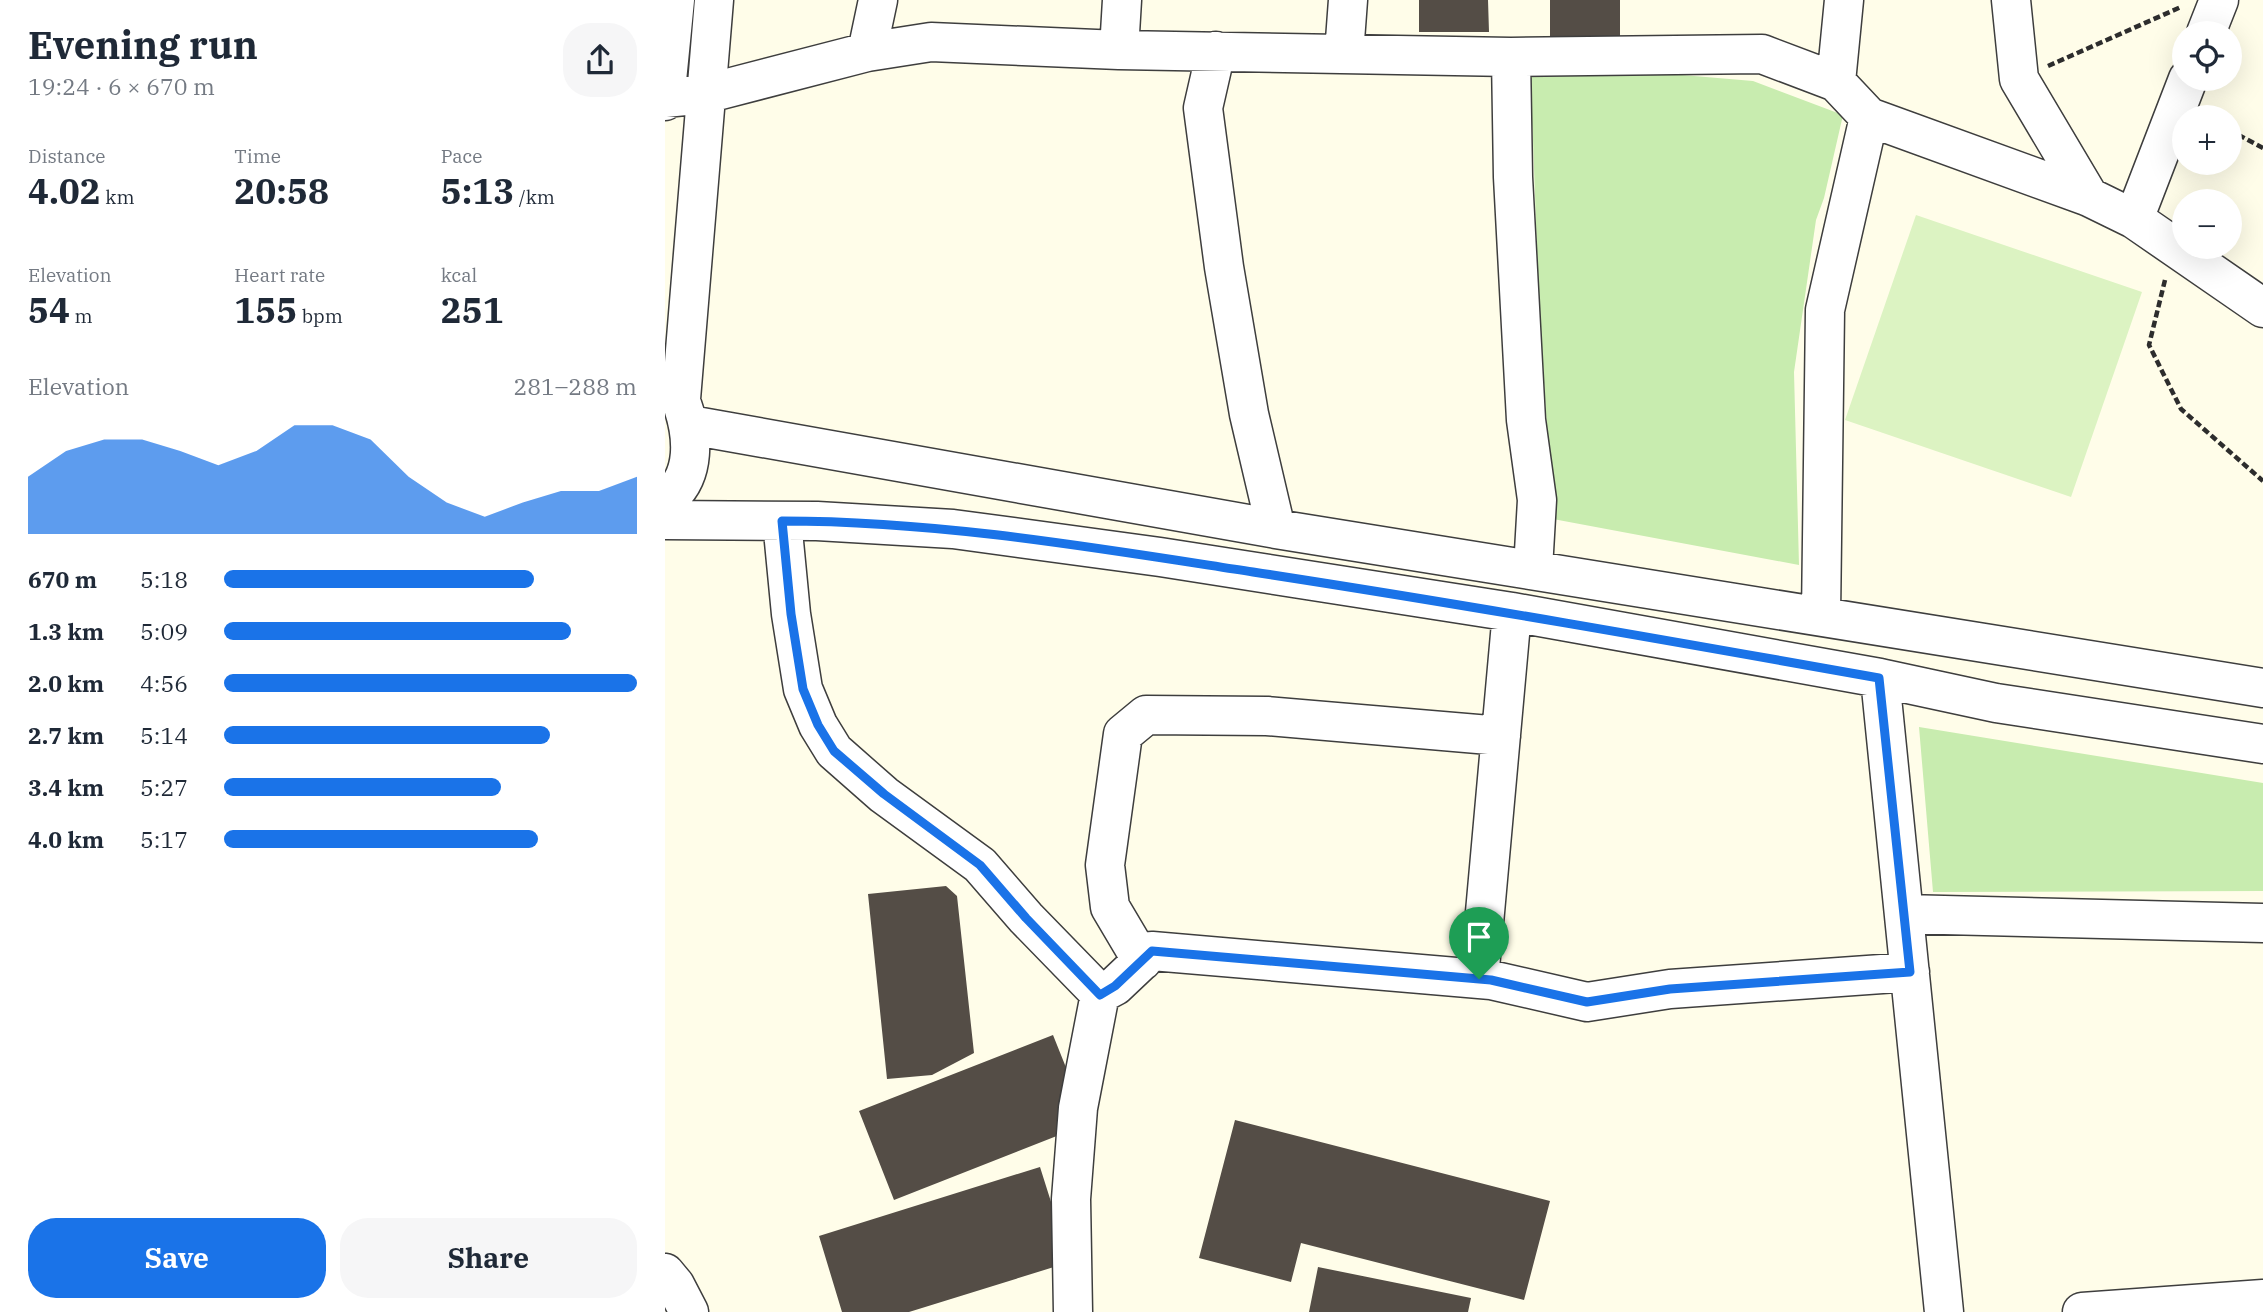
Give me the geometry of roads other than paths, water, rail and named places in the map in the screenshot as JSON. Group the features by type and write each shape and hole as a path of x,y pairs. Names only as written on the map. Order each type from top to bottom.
{"street":[{"path":"675,0 665,99 705,94 867,52 930,41 1119,50 1511,57 1762,54 1836,82 1869,117 2089,198 2134,219 2263,308"},
{"path":"665,501 671,497 685,476 692,451 679,402 714,0"},
{"path":"867,52 878,0"},
{"path":"1119,50 1122,0"},
{"path":"1344,54 1348,0"},
{"path":"1836,82 1844,0"},
{"path":"2011,0 2019,79 2089,198"},
{"path":"1216,51 1203,108 1224,267 1249,414 1276,528"},
{"path":"1511,57 1513,177 1526,420 1537,500 1533,569"},
{"path":"2134,219 2183,91"},
{"path":"1821,616 1825,310 1869,117"},
{"path":"679,402 1276,528 2263,688"},
{"path":"665,520 782,521 953,530 1160,557 1512,612 1879,678 1996,703 2263,744"},
{"path":"782,521 791,614 803,689 818,725 834,751 884,794 980,865 1026,918 1100,995"},
{"path":"1479,979 1512,612"},
{"path":"1879,678 1944,1312"},
{"path":"1142,961 1110,907 1105,865 1123,734 1146,715 1267,716 1501,736"},
{"path":"1904,914 2263,923"},
{"path":"1073,1312 1072,1199 1078,1108 1100,995 1115,986 1152,951 1479,979 1587,1002 1670,989 1910,972"},
{"path":"665,1273 675,1285 689,1312"},
{"path":"2082,1312 2263,1299"}]}
